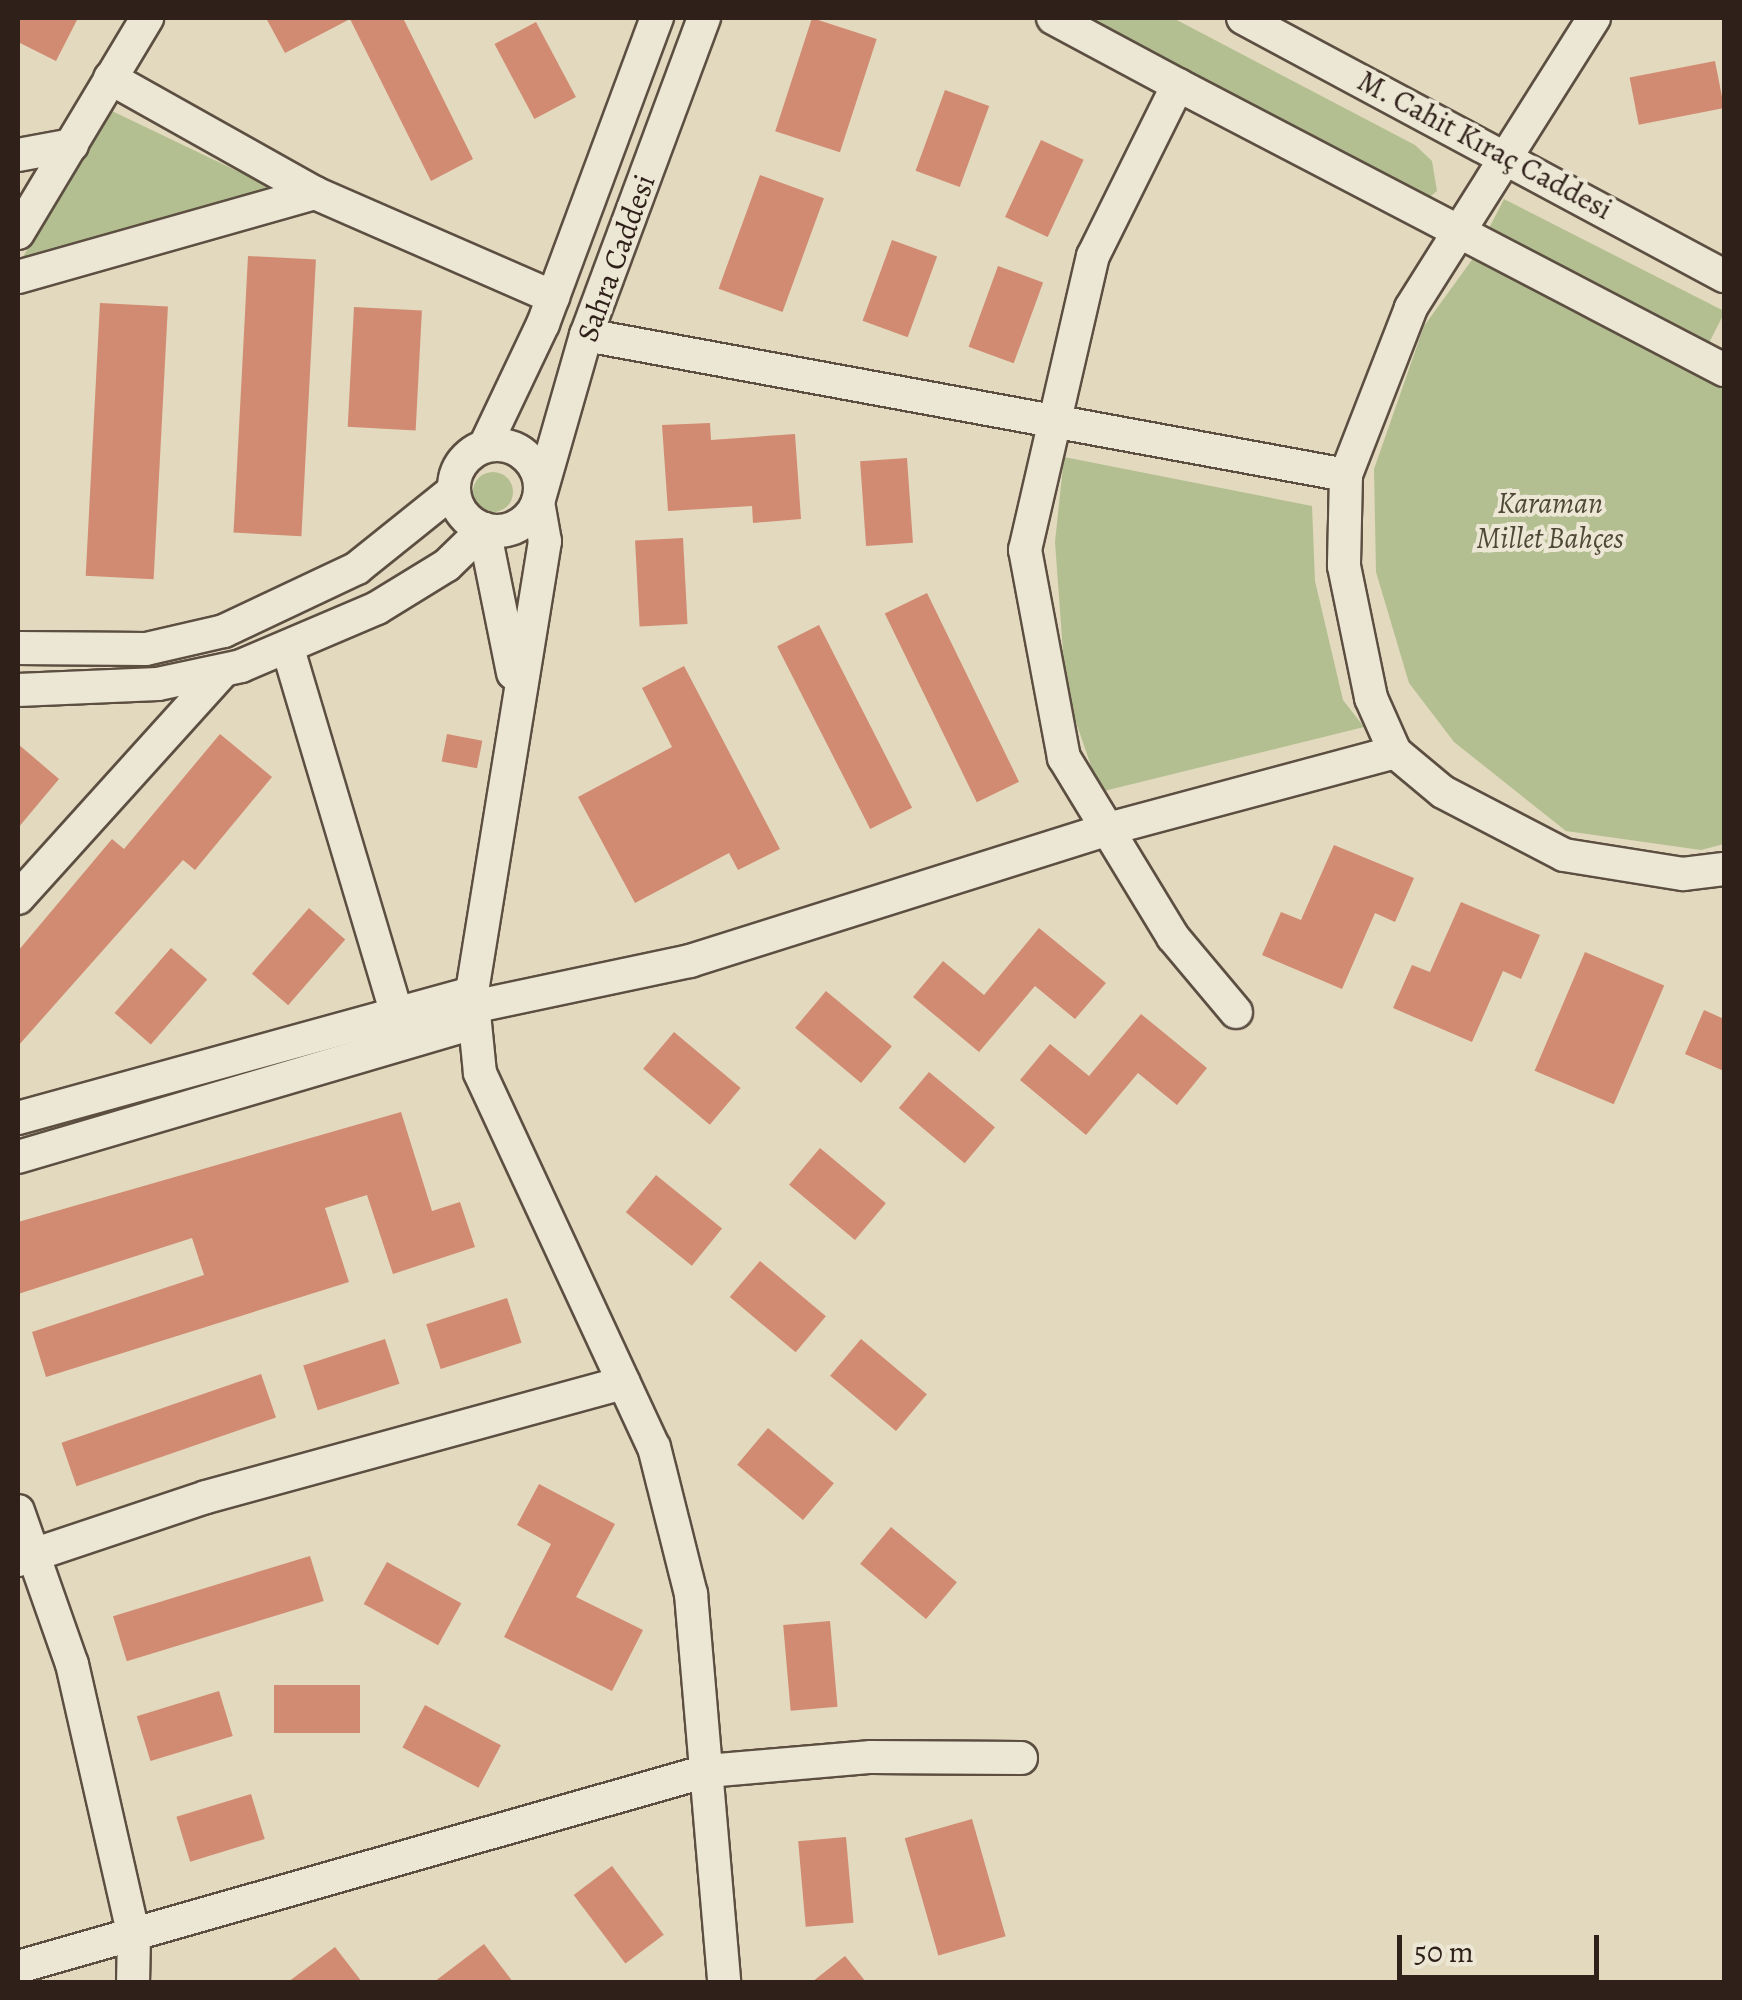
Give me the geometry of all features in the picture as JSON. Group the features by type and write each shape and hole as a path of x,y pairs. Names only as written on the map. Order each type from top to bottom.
{"street":[{"path":"18,232 147,18"},
{"name":"Sahra Caddesi","path":"18,648 146,649 224,631 357,568 453,491 461,463 485,446 553,297 656,18"},
{"name":"Sahra Caddesi","path":"538,502 586,335 704,18"},
{"path":"1053,18 1456,235 1724,370"},
{"name":"M. Cahit Kıraç Caddesi","path":"1243,18 1724,276"},
{"path":"1594,18 1411,308 1346,475 1344,566 1371,698 1394,752 1443,792 1564,856 1683,874 1724,870"},
{"path":"110,78 315,192 553,297"},
{"path":"1178,84 1093,256 1048,422 1025,550 1064,758 1174,937 1236,1012"},
{"path":"18,155 72,145"},
{"path":"18,277 315,192"},
{"path":"586,335 1346,475"},
{"path":"485,446 524,454 538,476 545,542 516,687 472,1008 487,1090 654,1447 691,1594 724,1982"},
{"path":"453,491 462,515 484,529 516,687"},
{"path":"18,690 76,692 222,672 288,649 447,565 484,529 522,523 538,502"},
{"path":"288,649 398,1019"},
{"path":"18,898 222,672"},
{"path":"18,1118 398,1019 472,1008 690,961 1108,829 1394,752"},
{"path":"18,1157 472,1008"},
{"path":"25,1557 624,1383"},
{"path":"18,1510 25,1557 72,1664 134,1936 133,1982"},
{"path":"18,1967 134,1936 451,1837 708,1771 871,1757 1021,1758"}],"green space":[{"path":"1077,18 1173,18 1415,145 1432,161 1437,191 1426,200"},
{"path":"112,111 277,190 21,260"},
{"path":"1504,199 1724,311 1708,345 1487,233"},
{"name":"Karaman Millet Bahçes","path":"1474,257 1724,382 1724,844 1701,850 1566,831 1454,742 1409,683 1376,572 1374,469 1424,326"},
{"path":"1064,457 1312,506 1315,581 1343,700 1364,727 1100,792 1066,693 1055,542"},
{"path":"493,472 507,478 513,492 507,506 493,512 479,506 473,492 479,478"}],"building":[{"path":"18,18 78,18 56,61 18,42"},
{"path":"266,18 403,18 473,159 431,181 350,19 285,53"},
{"path":"812,18 877,39 840,152 775,131"},
{"path":"536,22 576,97 534,119 495,44"},
{"path":"1715,61 1724,108 1639,125 1630,78"},
{"path":"945,90 989,106 960,187 916,171"},
{"path":"1041,140 1084,160 1048,237 1005,217"},
{"path":"760,175 824,198 783,312 719,289"},
{"path":"892,240 937,256 908,337 863,321"},
{"path":"248,256 316,260 301,536 234,533"},
{"path":"998,266 1043,282 1014,363 969,347"},
{"path":"100,303 168,307 154,579 86,576"},
{"path":"354,307 422,311 416,430 348,427"},
{"path":"710,423 711,440 795,434 801,519 753,523 752,506 668,511 662,425"},
{"path":"907,458 913,543 866,546 860,461"},
{"path":"683,538 688,624 640,626 635,541"},
{"path":"927,593 1019,782 977,802 885,614"},
{"path":"819,625 912,808 870,829 777,646"},
{"path":"684,666 780,849 738,870 729,853 635,903 578,797 672,747 642,688"},
{"path":"220,734 272,777 195,870 183,860 18,1046 18,951 112,839 124,849"},
{"path":"447,734 482,741 477,768 442,761"},
{"path":"18,744 59,779 18,828"},
{"path":"1334,845 1414,878 1395,922 1375,913 1342,989 1262,955 1281,912 1301,920"},
{"path":"1461,902 1540,935 1521,979 1503,971 1472,1042 1393,1008 1412,965 1430,972"},
{"path":"309,908 345,939 288,1005 252,974"},
{"path":"1039,928 1106,983 1075,1019 1035,986 979,1052 913,997 943,961 984,995"},
{"path":"171,948 207,979 151,1044 115,1013"},
{"path":"1585,952 1664,986 1614,1104 1535,1071"},
{"path":"826,991 892,1046 861,1083 795,1028"},
{"path":"1704,1010 1724,1019 1724,1071 1685,1054"},
{"path":"1141,1014 1207,1068 1177,1105 1138,1073 1086,1135 1020,1080 1050,1044 1089,1076"},
{"path":"674,1032 741,1088 710,1125 643,1069"},
{"path":"929,1072 995,1127 965,1163 899,1108"},
{"path":"401,1112 432,1211 460,1202 475,1247 393,1274 367,1195 325,1208 349,1282 46,1377 32,1332 204,1275 192,1238 18,1294 18,1222"},
{"path":"820,1148 886,1203 855,1240 789,1185"},
{"path":"656,1175 722,1228 692,1266 626,1212"},
{"path":"760,1261 826,1316 796,1352 730,1297"},
{"path":"507,1298 522,1343 441,1369 426,1324"},
{"path":"385,1339 400,1384 318,1410 303,1366"},
{"path":"861,1339 927,1394 896,1431 830,1376"},
{"path":"261,1374 276,1417 76,1486 61,1443"},
{"path":"768,1428 834,1483 803,1520 737,1465"},
{"path":"539,1484 615,1524 576,1597 643,1630 612,1691 504,1637 551,1544 517,1525"},
{"path":"891,1527 957,1582 926,1619 860,1564"},
{"path":"310,1556 324,1601 127,1661 113,1616"},
{"path":"387,1562 461,1603 438,1645 364,1604"},
{"path":"830,1621 837,1707 791,1711 783,1625"},
{"path":"274,1685 360,1685 360,1733 274,1733"},
{"path":"219,1691 233,1736 150,1761 137,1716"},
{"path":"425,1705 501,1745 478,1788 402,1747"},
{"path":"251,1794 265,1839 190,1862 176,1817"},
{"path":"972,1819 1006,1936 938,1956 905,1838"},
{"path":"846,1837 853,1923 806,1927 798,1841"},
{"path":"612,1866 664,1935 625,1964 574,1895"},
{"path":"484,1944 513,1982 434,1982"},
{"path":"335,1947 362,1982 288,1982"},
{"path":"845,1956 866,1982 812,1982"}]}
